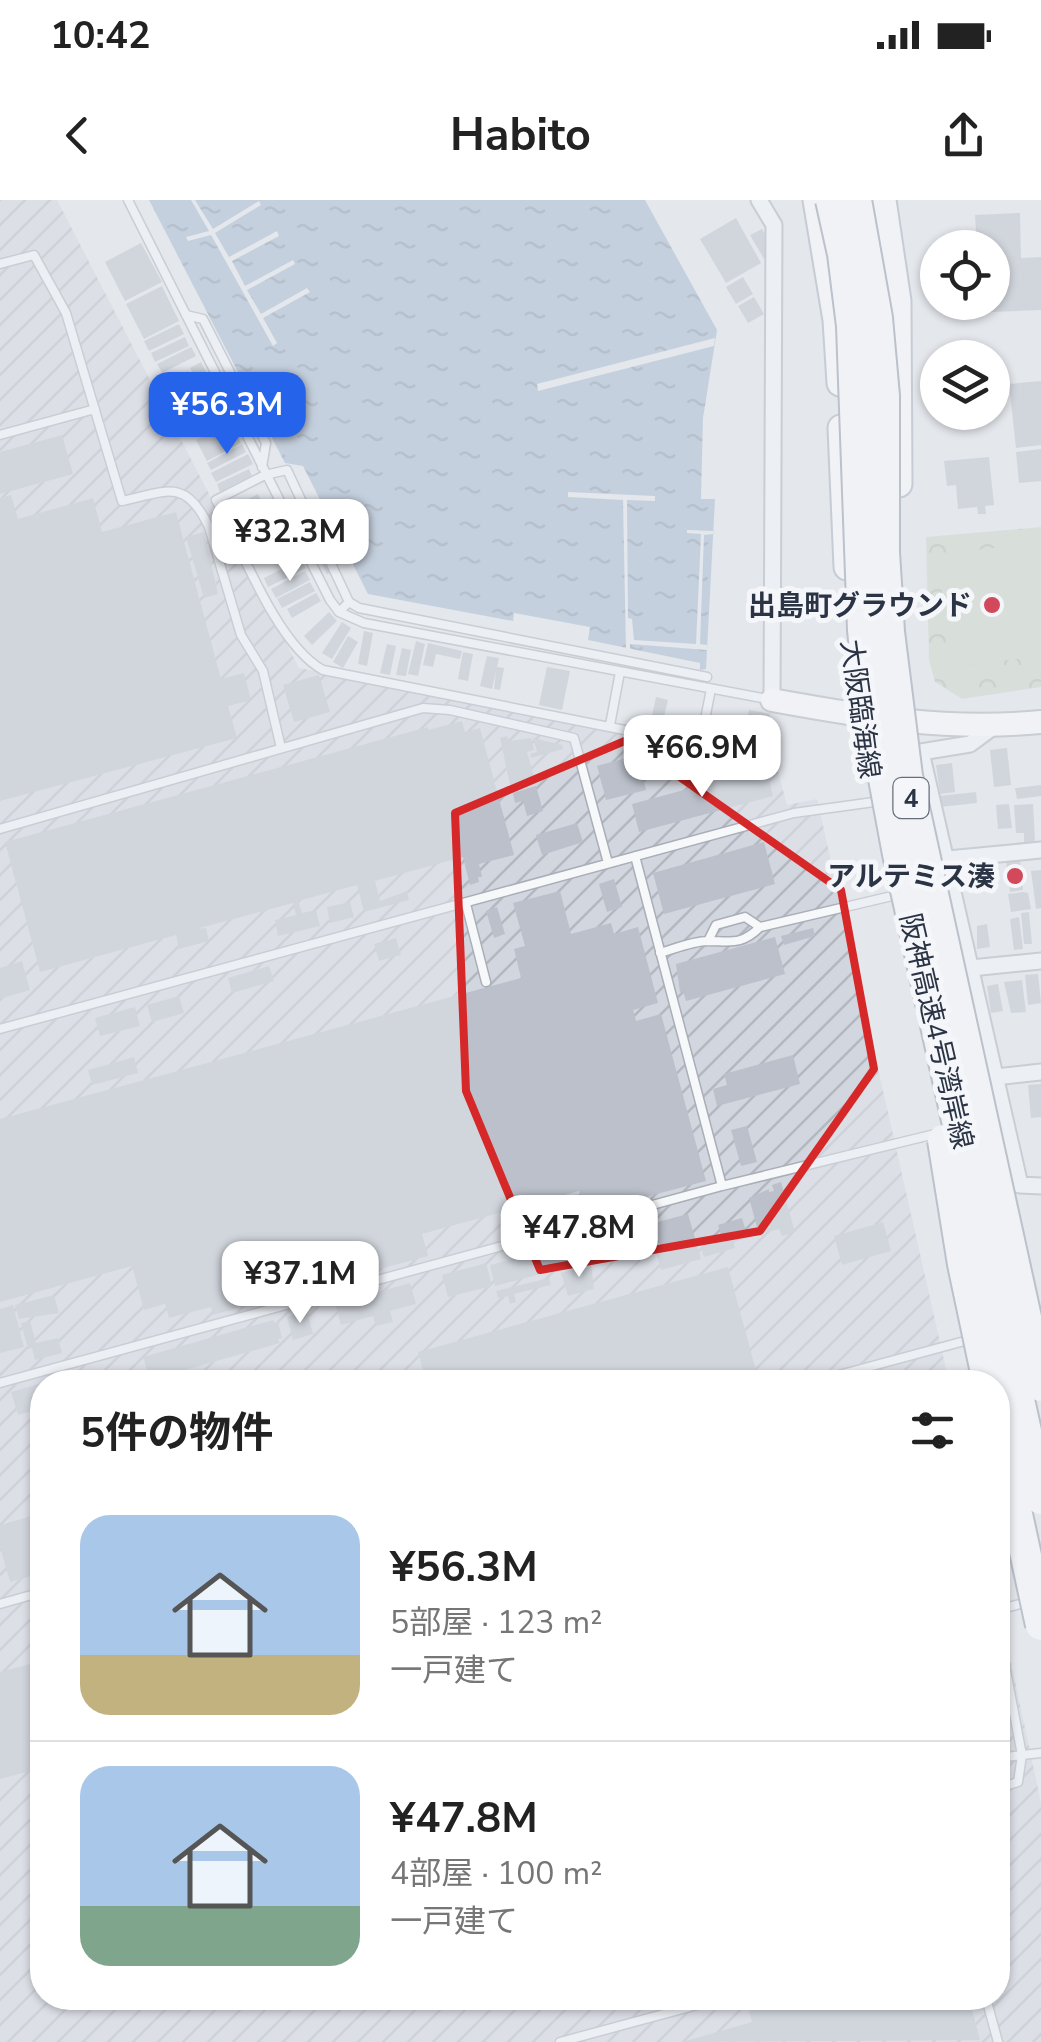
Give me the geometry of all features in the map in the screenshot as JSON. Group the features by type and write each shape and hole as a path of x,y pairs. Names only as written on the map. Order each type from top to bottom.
{"highway":[{"name":"阪神高速4号湾岸線","path":"831,200 852,326 864,630 871,710 898,854 1041,1499"},
{"name":"阪神高速4号湾岸線","path":"856,200 878,318 884,396 888,632 906,776 1041,1386"},
{"path":"898,854 963,1264 985,1370"},
{"path":"1010,1476 1041,1625"}],"main road":[{"name":"大阪臨海線","path":"816,200 836,320 843,516 860,716 892,896 950,1131 994,1370"},
{"name":"大阪臨海線","path":"883,200 898,301 900,626 911,724 941,883 1041,1328"},
{"name":"大阪臨海線","path":"1010,1464 1041,1562"}],"street":[{"path":"760,200 774,225 772,700 911,724 992,727 1041,722"},
{"path":"992,727 970,744 921,752 1020,1186 1041,1186"},
{"path":"948,859 1041,850"},
{"path":"971,968 1041,961"},
{"path":"996,1078 1041,1072"}],"lane":[{"path":"128,200 339,612 364,623 772,700"},
{"path":"0,264 34,255 66,313 122,502 170,490 191,497 202,511 241,636 263,671 281,748"},
{"path":"186,315 202,320 266,443 264,472"},
{"path":"0,435 94,408"},
{"path":"707,677 358,608 349,602 287,470 264,472 216,500 287,638 323,670 700,745 711,689"},
{"path":"339,612 349,602"},
{"path":"610,725 620,672"},
{"path":"0,829 423,708 450,710 574,738 608,863"},
{"path":"0,1029 794,813 874,802"},
{"path":"635,856 722,1186"},
{"path":"660,953 708,941 721,944 750,936 760,927 892,896"},
{"path":"466,904 486,982"},
{"path":"708,941 716,925 745,917 760,927"},
{"path":"48,1370 722,1186 950,1131"},
{"path":"857,1370 990,1334"},
{"path":"0,1383 30,1375"},
{"path":"0,1604 30,1595"},
{"path":"1010,1607 1041,1598"},
{"path":"1010,1692 1022,1756 1018,1782 1010,1784"},
{"path":"1010,1757 1041,1753"},
{"path":"560,2042 678,2010"},
{"path":"989,2010 998,2042"}],"highlighted area":[{"path":"627,740 841,890 874,1069 760,1231 540,1270 466,1091 455,813"}],"shaded area":[{"path":"0,200 57,200 299,668 776,764 787,805 817,799 946,1370 30,1370 30,2010 1010,2010 1010,1657 1041,1803 1041,2042 0,2042"}],"green space":[{"name":"出島町グラウンド","path":"1041,527 1041,687 962,699 935,682 929,660 926,537"},
{"name":"出島町グラウンド","path":"1041,543 1041,656 950,667 938,554"}],"water":[{"path":"149,200 645,200 717,330 703,418 701,499 715,499 706,669 700,670 700,663 588,640 590,627 514,613 513,621 368,594 303,466 285,463"}],"pier":[{"path":"191,200 195,200 213,229 259,201 261,205 215,233 229,257 277,231 279,236 232,261 245,286 293,260 295,264 247,290 261,314 307,288 310,292 263,318 277,343 273,346 211,235 188,241 186,237 209,231"},
{"path":"715,338 714,346 538,391 537,384"},
{"path":"568,492 655,496 655,501 627,500 628,618 632,619 634,640 696,644 701,534 687,530 713,531 704,535 700,644 707,645 707,650 630,644 630,650 626,649 623,500 568,497"}],"building":[{"path":"1020,213 1021,258 1041,257 1041,310 1010,311 1010,230 976,230 975,215"},
{"path":"736,218 761,263 726,283 700,239"},
{"path":"762,229 768,240 769,256 764,259 750,235"},
{"path":"141,243 162,282 125,301 105,262"},
{"path":"743,277 753,294 736,304 726,287"},
{"path":"162,286 179,321 144,339 126,304"},
{"path":"754,297 764,314 748,323 738,306"},
{"path":"179,324 184,334 149,351 144,341"},
{"path":"185,337 189,346 155,362 151,353"},
{"path":"191,347 196,356 162,373 157,364"},
{"path":"201,362 216,391 205,396 190,368"},
{"path":"188,371 207,409 195,415 176,376"},
{"path":"174,377 193,416 184,420 166,381"},
{"path":"1041,381 1041,445 1016,448 1010,384"},
{"path":"216,394 241,443 207,461 196,440 218,429 204,400"},
{"path":"62,435 73,474 0,494 0,452"},
{"path":"242,444 246,452 211,470 207,463"},
{"path":"1041,449 1041,481 1019,483 1016,452"},
{"path":"248,454 253,464 216,482 211,473"},
{"path":"989,457 994,505 985,506 986,514 978,514 977,507 958,509 956,485 947,486 944,461"},
{"path":"249,469 252,476 220,492 217,484"},
{"path":"258,494 262,503 233,518 229,509"},
{"path":"11,495 18,519 93,498 102,532 176,512 221,679 244,673 251,700 228,706 237,738 0,801 0,498"},
{"path":"300,503 334,571 327,574 293,506"},
{"path":"264,505 269,514 241,529 236,519"},
{"path":"275,514 284,533 263,543 254,524"},
{"path":"204,532 218,594 204,598 186,537"},
{"path":"301,559 306,568 268,587 264,578"},
{"path":"305,571 310,580 276,598 271,589"},
{"path":"310,582 315,591 282,608 277,599"},
{"path":"316,593 321,601 292,618 287,609"},
{"path":"329,612 337,621 312,645 304,636"},
{"path":"342,622 351,628 332,659 322,653"},
{"path":"364,631 373,633 367,666 358,664"},
{"path":"348,636 358,642 343,668 333,662"},
{"path":"416,641 425,644 418,676 408,674"},
{"path":"428,643 462,651 460,659 436,654 433,667 423,665"},
{"path":"387,644 396,646 390,675 380,673"},
{"path":"402,648 411,650 406,676 396,675"},
{"path":"463,652 473,654 468,681 458,679"},
{"path":"487,656 499,658 497,667 504,668 500,690 494,689 496,671 492,689 480,686"},
{"path":"547,667 570,671 562,710 539,705"},
{"path":"319,675 330,712 294,722 283,685"},
{"path":"656,697 668,700 661,729 650,726"},
{"path":"749,710 770,714 766,736 745,732"},
{"path":"462,721 465,732 480,728 514,855 479,864 479,882 470,885 463,857 375,881 380,901 407,891 409,900 364,912 357,885 298,901 302,913 316,910 320,926 278,936 275,920 296,915 293,903 196,929 206,928 209,941 179,949 176,935 40,972 5,842"},
{"path":"710,734 742,742 738,755 707,747"},
{"path":"507,736 509,741 531,738 534,750 527,752 536,783 511,790 500,738"},
{"path":"747,736 773,745 771,756 744,750"},
{"path":"533,738 562,745 563,749 531,758 530,754 537,752"},
{"path":"1007,748 1011,785 994,787 990,750"},
{"path":"637,755 646,790 606,800 597,766"},
{"path":"952,763 955,792 940,794 936,765"},
{"path":"766,768 773,796 639,832 632,804"},
{"path":"1041,785 1041,796 1017,799 1015,788"},
{"path":"536,786 543,811 527,816 523,801 515,803 513,793"},
{"path":"976,792 977,803 940,807 939,796"},
{"path":"1009,804 1012,828 998,829 996,805"},
{"path":"1033,804 1035,842 1024,842 1024,833 1016,833 1014,805"},
{"path":"577,823 583,842 542,855 536,835"},
{"path":"764,842 775,884 664,914 653,873"},
{"name":"アルテミス湊","path":"1020,860 1023,890 1010,892 1006,862"},
{"path":"1041,870 1041,908 1036,909 1031,871"},
{"path":"614,879 622,907 607,912 599,884"},
{"path":"560,891 571,934 611,923 614,934 638,927 658,1003 633,1010 636,1021 661,1014 706,1181 585,1213 579,1191 422,1234 428,1256 354,1276 349,1254 317,1262 323,1285 279,1296 273,1274 253,1280 259,1302 213,1315 211,1307 169,1318 165,1304 144,1310 132,1266 0,1302 0,1119 521,978 514,949 525,946 513,903"},
{"path":"1028,893 1031,909 1011,912 1008,894"},
{"path":"350,902 354,917 330,923 327,907"},
{"path":"497,907 505,934 494,938 486,911"},
{"path":"1029,912 1032,944 1024,944 1021,913"},
{"path":"1019,917 1023,949 1014,950 1010,919"},
{"path":"987,924 990,947 977,949 977,926"},
{"path":"813,928 815,936 784,945 781,936"},
{"path":"775,937 785,974 686,1001 683,991 680,992 676,964"},
{"path":"396,938 401,955 379,961 374,944"},
{"path":"22,961 30,990 0,999 0,968"},
{"path":"269,966 274,981 232,993 228,978"},
{"path":"1038,974 1041,1003 1028,1005 1025,975"},
{"path":"1022,980 1026,1012 1011,1013 1004,982"},
{"path":"998,984 1003,1011 991,1013 987,986"},
{"path":"179,996 184,1013 152,1022 147,1005"},
{"path":"135,1007 140,1026 100,1036 95,1018"},
{"path":"793,1055 800,1084 717,1106 713,1089 727,1085 724,1074"},
{"path":"134,1057 138,1073 92,1085 88,1070"},
{"path":"1041,1084 1041,1117 1031,1118 1028,1085"},
{"path":"747,1126 757,1162 741,1166 731,1130"},
{"path":"781,1182 795,1232 782,1236 779,1229 759,1234 749,1198 769,1189 774,1191 772,1185"},
{"path":"556,1200 561,1219 529,1227 524,1208"},
{"path":"688,1214 701,1259 661,1270 654,1246 660,1245 654,1223"},
{"path":"742,1218 748,1238 733,1242 735,1248 704,1257 701,1246 706,1245 704,1240 721,1235 718,1225"},
{"path":"883,1222 891,1251 842,1265 834,1236"},
{"path":"586,1240 591,1261 495,1286 490,1265"},
{"path":"486,1263 492,1286 448,1297 442,1275"},
{"path":"591,1264 594,1289 568,1296 561,1273"},
{"path":"728,1267 756,1370 423,1370 418,1352"},
{"path":"549,1278 551,1285 514,1294 516,1302 510,1304 508,1296 498,1298 496,1291"},
{"path":"410,1283 416,1304 390,1311 393,1322 376,1326 373,1316 341,1325 335,1304"},
{"path":"54,1295 59,1313 19,1319 15,1305"},
{"path":"13,1305 24,1347 0,1353 0,1309"},
{"path":"307,1311 313,1334 293,1340 287,1317"},
{"path":"273,1320 278,1322 282,1338 278,1339 280,1343 185,1370 147,1370 143,1357"},
{"path":"30,1321 36,1343 58,1338 62,1353 35,1360 21,1323"},
{"path":"30,1386 30,1412 18,1415 11,1392"},
{"path":"30,1516 30,1576 10,1582 0,1547 0,1525"},
{"path":"30,1664 30,1771 0,1779 0,1672"},
{"path":"749,2010 972,2010 980,2040 682,2042 752,2022"}],"place":[{"name":"出島町グラウンド","path":"992,605"},
{"name":"アルテミス湊","path":"1015,876"}]}
